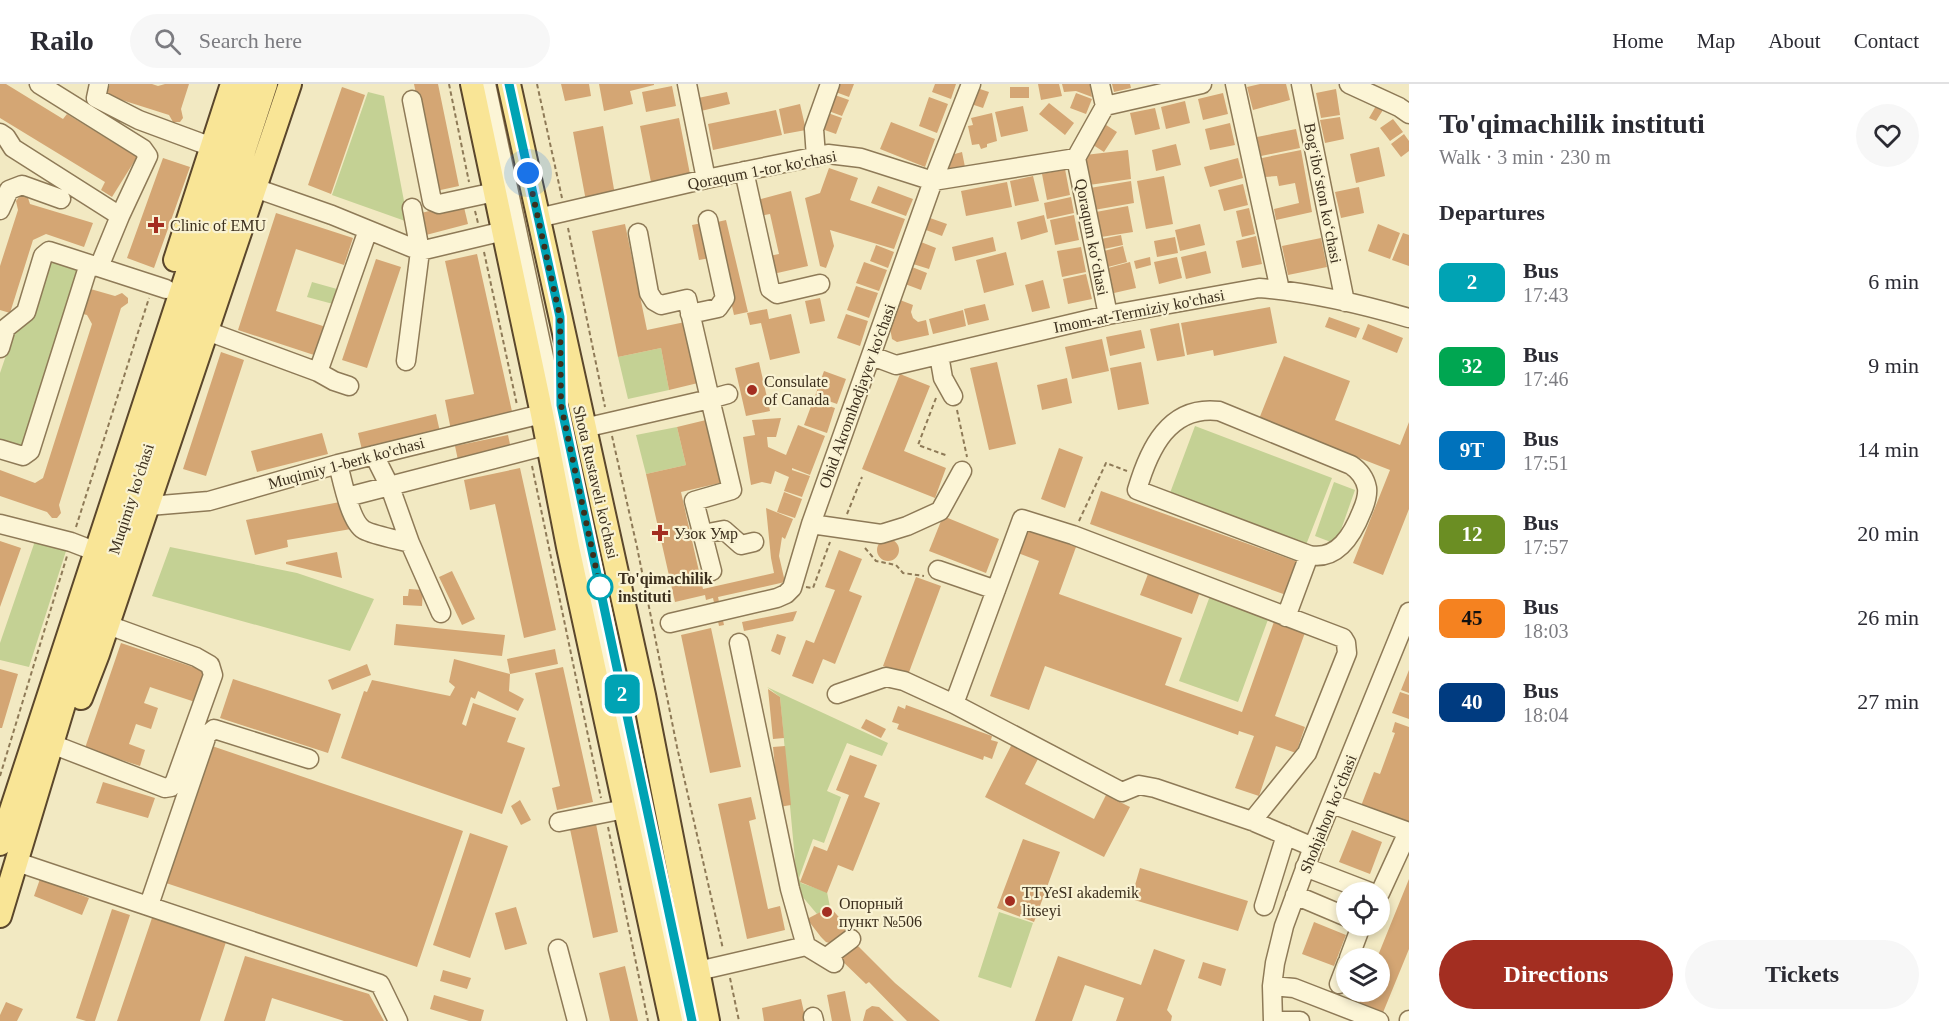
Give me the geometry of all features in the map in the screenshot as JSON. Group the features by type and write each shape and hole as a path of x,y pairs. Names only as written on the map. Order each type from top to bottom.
{"main road":[{"path":"0,843 78,544 160,287 212,147 232,84"},
{"name":"Muqimiy ko'chasi","path":"0,916 202,255 249,84"},
{"name":"Muqimiy ko'chasi","path":"0,843 202,255 266,84"},
{"path":"17,862 108,625 290,84"},
{"path":"472,84 541,412 539,448 568,547 615,811 671,1021"},
{"name":"Shota Rustaveli ko'chasi","path":"509,84 584,428 594,541 646,705 708,1021"}],"street":[{"path":"0,449 23,456 30,453 94,265 148,156 143,149 39,84"},
{"path":"99,84 96,98 139,120 212,147"},
{"path":"486,84 594,541 692,1021"},
{"path":"494,84 541,412 594,541 685,1021"},
{"path":"687,84 706,179"},
{"path":"816,157 814,129 830,84"},
{"name":"Obid Akromhodjayev ko'chasi","path":"795,582 811,524 933,181 971,84"},
{"path":"1076,158 1105,106 1100,84"},
{"path":"1105,106 1202,84"},
{"path":"1235,84 1280,290"},
{"name":"Bogʻiboʻston koʻchasi","path":"1301,84 1345,302"},
{"path":"1349,84 1409,114"},
{"path":"412,100 432,201 439,204 495,192"},
{"path":"0,133 6,136 13,148 120,216"},
{"name":"Qoraqum 1-tor ko'chasi","path":"538,218 706,179 828,154 849,156 933,181 1076,158"},
{"name":"Qoraqum koʻchasi","path":"1076,158 1108,315"},
{"path":"744,171 770,289 777,294 820,284"},
{"path":"0,210 9,190 22,185 61,199"},
{"path":"255,188 420,251 504,231"},
{"path":"406,361 420,251 412,208"},
{"path":"690,315 718,308 724,298 708,220"},
{"path":"318,372 368,230"},
{"path":"638,233 649,293 654,300 661,305 687,300 732,490 694,501 712,571"},
{"path":"0,348 6,328 26,312 45,253 51,251 160,287"},
{"name":"Imom-at-Termiziy ko'chasi","path":"872,356 896,365 1108,315 1259,288 1345,302 1409,318"},
{"path":"541,412 560,317"},
{"path":"207,331 318,372 349,386"},
{"path":"939,355 943,378 953,396"},
{"path":"584,428 728,394"},
{"path":"1203,410 1219,411 1351,465 1359,471 1364,478 1367,498 1355,530 1347,541 1330,554 1316,557 1309,555 1137,490 1141,476 1162,433 1180,417 1203,410"},
{"name":"Muqimiy 1-berk ko'chasi","path":"149,506 209,501 338,464 541,412"},
{"path":"346,497 539,448"},
{"path":"374,455 390,487 410,543 441,613"},
{"path":"338,464 346,497 357,523 363,530 410,543"},
{"path":"811,524 840,536 881,534 907,526 940,511 962,471"},
{"path":"954,704 1022,519 1073,535 1343,638 1347,653 1307,753 1252,821"},
{"path":"0,524 78,544"},
{"path":"703,534 724,530 741,545 754,542"},
{"path":"1286,617 1309,555"},
{"path":"938,570 996,590"},
{"path":"670,623 777,598 789,592 795,582"},
{"name":"Shohjahon koʻchasi","path":"1274,1021 1272,986 1279,945 1295,895 1409,612"},
{"path":"62,748 165,788 171,787 175,781 213,675 210,665 196,657 108,625"},
{"path":"739,643 790,889 806,946"},
{"path":"837,694 886,677 904,681 954,704 1122,792 1139,785 1155,788 1252,821 1313,847"},
{"path":"149,905 210,731 214,729 309,759"},
{"path":"1332,804 1408,832 1385,882"},
{"path":"559,822 615,811"},
{"path":"1264,906 1286,835"},
{"path":"17,862 380,984 398,1021"},
{"path":"1305,867 1344,882"},
{"path":"1295,895 1336,912"},
{"path":"698,971 806,946 831,960 850,939"},
{"path":"558,949 577,1021"},
{"path":"1272,986 1294,988 1378,1021"},
{"path":"1282,1021 1300,1021"}],"path":[{"path":"448,84 481,237 541,412"},
{"path":"537,84 637,547 677,747 739,1021"},
{"path":"0,776 78,544 160,287"},
{"path":"943,378 918,445 948,456"},
{"path":"953,396 968,456 962,471"},
{"path":"539,448 615,811 648,1021"},
{"path":"1073,535 1106,463 1141,476"},
{"path":"795,582 813,588 829,542 840,536 862,477"},
{"path":"857,547 867,548 876,561 896,565 903,573 921,576 938,570"},
{"path":"0,752 6,754"}],"green space":[{"path":"368,92 384,96 408,222 332,195"},
{"path":"47,260 81,266 27,448 0,444 0,373 14,332"},
{"path":"312,282 337,289 333,304 307,297"},
{"path":"661,348 669,390 628,399 618,357"},
{"path":"1195,426 1332,478 1306,545 1170,493"},
{"path":"677,427 686,465 646,474 636,435"},
{"path":"1334,482 1355,490 1336,544 1315,536"},
{"path":"35,541 66,551 29,667 0,660 0,643"},
{"path":"170,547 297,573 374,599 350,651 152,596"},
{"path":"1211,593 1270,614 1238,702 1179,681"},
{"path":"767,687 888,743 882,756 847,743 827,791 841,797 824,843 813,839 799,878 801,883 827,892 830,907 817,914 801,895 797,882 780,697"},
{"path":"999,912 1033,923 1011,988 978,977"}],"building":[{"path":"0,84 6,84 63,119 67,114 137,157 112,197 101,190 105,182 0,118"},
{"path":"110,84 158,86 189,84 181,109 183,118 180,122 173,122 169,115 106,95"},
{"path":"414,84 438,84 459,186 436,191"},
{"path":"561,84 589,84 591,96 565,101"},
{"path":"599,84 654,85 630,91 633,104 604,111"},
{"path":"836,84 854,84 849,97 833,91"},
{"path":"935,84 956,84 951,99 932,92"},
{"path":"1038,84 1059,84 1062,96 1041,100"},
{"path":"1062,84 1090,84 1092,97 1076,91 1064,92"},
{"path":"1112,84 1130,84 1131,88 1114,92"},
{"path":"1260,84 1286,84 1290,100 1253,110 1247,87"},
{"path":"672,86 676,106 646,112 642,92"},
{"path":"342,87 365,95 331,194 308,185"},
{"path":"974,87 989,92 983,108 968,103"},
{"path":"1010,87 1029,87 1029,98 1010,98"},
{"path":"1336,89 1340,115 1321,118 1316,93"},
{"path":"727,92 730,104 701,111 698,98"},
{"path":"1076,93 1092,99 1086,114 1070,108"},
{"path":"1223,93 1228,114 1203,120 1198,99"},
{"path":"832,94 849,100 842,116 826,110"},
{"path":"929,97 948,104 937,133 919,126"},
{"path":"1185,101 1190,123 1166,129 1161,107"},
{"path":"1049,103 1074,123 1065,135 1039,114"},
{"path":"800,104 806,130 784,134 779,109"},
{"path":"1023,106 1028,131 1001,137 995,112"},
{"path":"1376,106 1383,110 1376,121 1369,118"},
{"path":"1155,108 1160,129 1135,135 1130,113"},
{"path":"776,110 782,135 713,150 708,124"},
{"path":"825,112 842,118 836,134 819,128"},
{"path":"992,113 997,141 981,149 979,144 972,145 968,126 973,125 971,118"},
{"path":"1340,117 1344,139 1325,143 1320,120"},
{"path":"679,118 690,174 651,182 640,126"},
{"path":"1393,119 1403,132 1390,141 1380,128"},
{"path":"891,122 935,139 925,167 880,149"},
{"path":"1103,123 1117,132 1104,152 1090,143"},
{"path":"1230,123 1235,145 1210,150 1205,129"},
{"path":"603,126 615,195 586,201 573,132"},
{"path":"1296,129 1300,148 1261,156 1257,137"},
{"path":"1404,134 1409,141 1409,151 1401,157 1391,144"},
{"path":"1176,144 1181,165 1156,171 1152,150"},
{"path":"1379,147 1385,176 1356,183 1350,154"},
{"path":"1128,150 1131,179 1089,185 1085,155"},
{"path":"1301,150 1312,212 1276,220 1274,209 1299,203 1295,183 1279,186 1277,176 1265,177 1262,158"},
{"path":"962,152 965,167 949,170 951,155"},
{"path":"163,158 190,167 154,268 127,258"},
{"path":"1238,158 1243,178 1210,187 1204,167"},
{"path":"829,168 858,178 850,200 905,219 894,249 830,230 834,246 826,268 820,266 805,198 820,193"},
{"path":"1065,169 1070,195 1047,200 1042,174"},
{"path":"1033,176 1039,201 1015,206 1010,181"},
{"path":"1164,176 1173,224 1146,229 1137,181"},
{"path":"1131,181 1134,203 1094,210 1090,188"},
{"path":"1007,182 1012,207 966,216 961,191"},
{"path":"1243,184 1248,205 1224,211 1218,190"},
{"path":"878,186 913,199 906,216 871,203"},
{"path":"1359,187 1364,213 1341,218 1335,192"},
{"path":"791,191 808,266 773,274 769,256 779,254 770,214 760,216 757,200"},
{"path":"19,197 28,198 30,204 93,223 84,247 46,234 33,240 10,313 0,310 0,266 18,210 16,201"},
{"path":"1071,197 1074,213 1047,219 1044,203"},
{"path":"463,203 468,224 426,235 421,213"},
{"path":"1128,206 1133,232 1101,237 1096,212"},
{"path":"1249,208 1255,234 1242,237 1236,211"},
{"path":"276,213 353,238 344,265 296,249 276,311 326,327 317,356 238,330"},
{"path":"1044,215 1048,232 1021,240 1017,222"},
{"path":"1074,215 1079,240 1055,245 1050,220"},
{"path":"930,218 947,224 942,236 926,230"},
{"path":"726,220 748,312 734,315 713,223"},
{"path":"702,223 710,258 699,260 692,225"},
{"path":"625,224 647,330 685,322 698,383 669,390 661,348 618,357 592,231"},
{"path":"1200,224 1205,245 1180,251 1175,230"},
{"path":"1378,224 1400,233 1390,259 1368,251"},
{"path":"1403,233 1409,235 1409,266 1392,260"},
{"path":"1121,235 1123,245 1104,249 1101,239"},
{"path":"1256,236 1262,264 1242,268 1236,241"},
{"path":"993,237 996,251 955,261 952,247"},
{"path":"1175,237 1178,253 1157,257 1154,241"},
{"path":"1321,238 1327,267 1288,275 1282,246"},
{"path":"921,242 936,248 929,269 913,264"},
{"path":"876,245 894,252 888,268 870,261"},
{"path":"1123,246 1127,262 1108,267 1104,251"},
{"path":"1081,247 1086,272 1062,277 1057,251"},
{"path":"1206,251 1211,273 1186,279 1181,257"},
{"path":"1006,252 1014,285 984,293 976,260"},
{"path":"477,254 513,416 451,430 445,400 474,394 445,261"},
{"path":"1150,257 1151,265 1136,269 1134,261"},
{"path":"1177,257 1182,278 1159,284 1154,262"},
{"path":"376,259 401,267 367,368 342,360"},
{"path":"864,262 887,270 879,291 856,283"},
{"path":"1130,262 1136,288 1114,293 1108,268"},
{"path":"912,267 927,273 921,290 905,284"},
{"path":"1086,274 1092,299 1068,304 1063,279"},
{"path":"1043,280 1050,308 1032,312 1025,285"},
{"path":"856,286 878,293 869,318 847,310"},
{"path":"87,288 115,296 122,293 128,298 128,303 121,308 59,505 61,513 57,518 52,518 47,512 0,496 0,470 35,483 43,478 92,324 87,315 79,313"},
{"path":"820,298 825,321 810,324 805,301"},
{"path":"900,300 913,305 911,312 913,318 918,322 926,320 929,335 897,342 892,339 890,328"},
{"path":"985,304 989,320 968,325 964,309"},
{"path":"1270,307 1277,343 1214,356 1213,350 1187,355 1181,323"},
{"path":"767,309 769,319 791,314 800,353 770,360 761,323 750,325 747,313"},
{"path":"963,310 966,326 933,334 929,319"},
{"path":"846,314 868,321 860,346 837,338"},
{"path":"1329,317 1360,328 1356,338 1325,327"},
{"path":"1179,323 1185,356 1157,361 1150,329"},
{"path":"1368,324 1403,338 1397,353 1362,339"},
{"path":"1141,330 1145,348 1110,356 1106,337"},
{"path":"1102,339 1109,371 1072,379 1065,347"},
{"path":"221,352 244,360 206,476 183,469"},
{"path":"1284,356 1350,381 1335,420 1400,445 1409,422 1409,509 1383,575 1353,563 1390,470 1259,419"},
{"path":"759,362 770,411 746,416 735,368"},
{"path":"997,362 1016,444 989,450 970,368"},
{"path":"1141,362 1149,404 1118,410 1110,368"},
{"path":"824,371 846,379 837,404 815,396"},
{"path":"900,374 930,386 904,451 946,468 935,498 862,469"},
{"path":"1067,378 1072,403 1042,410 1037,385"},
{"path":"813,401 835,408 827,433 804,425"},
{"path":"436,414 440,432 362,450 358,433"},
{"path":"781,418 776,437 767,437 768,447 786,455 798,425 825,436 810,475 792,468 792,470 810,476 802,497 784,491 789,477 775,471 771,484 762,482 751,485 743,437 755,435 752,420"},
{"path":"706,420 720,483 681,492 703,589 774,573 766,508 793,519 785,539 782,537 779,556 785,582 718,597 724,625 719,626 713,598 706,600 705,595 675,602 646,474 686,465 677,427"},
{"path":"322,433 328,454 257,472 251,451"},
{"path":"508,435 511,449 458,460 455,446"},
{"path":"1059,448 1083,457 1065,508 1041,499"},
{"path":"520,468 556,630 524,638 495,504 470,510 464,480"},
{"path":"1101,491 1301,563 1289,596 1090,524"},
{"path":"784,492 802,499 795,518 777,512"},
{"path":"345,501 351,529 287,540 288,547 255,555 246,520"},
{"path":"943,516 999,539 986,573 929,551"},
{"path":"1022,527 1076,547 1059,594 1182,638 1165,685 1242,712 1276,616 1307,627 1275,716 1305,727 1296,753 1276,746 1259,796 1235,788 1254,736 1239,731 1238,735 1045,666 1029,710 990,696 1039,561 1013,551"},
{"path":"888,539 896,542 899,550 896,558 888,561 880,558 877,550 880,542"},
{"path":"0,541 21,548 0,607"},
{"path":"839,550 862,559 849,591 862,596 835,664 823,659 813,684 792,676 806,640 814,643 835,590 825,587"},
{"path":"337,552 342,578 286,564 286,562"},
{"path":"452,571 475,619 462,625 439,577"},
{"path":"1148,574 1200,592 1192,614 1140,595"},
{"path":"916,577 941,586 908,675 883,666"},
{"path":"409,589 423,590 422,606 403,605 403,596 408,596"},
{"path":"797,611 793,621 744,631 742,622"},
{"path":"396,624 505,635 502,656 394,645"},
{"path":"711,628 741,767 710,773 681,635"},
{"path":"777,634 786,637 780,655 771,651"},
{"path":"121,643 205,671 195,702 150,687 144,703 158,708 151,729 136,724 129,744 145,750 140,766 85,748"},
{"path":"555,649 558,664 510,674 507,659"},
{"path":"454,659 510,674 509,691 524,699 518,711 478,691 475,699 471,697 462,724 466,726 473,703 516,718 507,742 525,748 502,814 341,758 364,691 367,692 372,680 450,696 455,687 449,682"},
{"path":"367,664 371,675 332,690 328,680"},
{"path":"563,667 593,802 557,810 552,788 560,786 535,673"},
{"path":"0,669 18,674 2,728 0,728"},
{"path":"1409,670 1409,693 1401,690"},
{"path":"233,679 341,714 328,753 220,718"},
{"path":"768,689 780,697 784,738 773,739"},
{"path":"1400,692 1409,695 1409,719 1392,713"},
{"path":"906,705 992,736 991,740 998,742 992,759 984,756 983,760 897,729 899,724 892,722 898,706 905,709"},
{"path":"866,719 886,729 881,738 861,728"},
{"path":"1395,722 1409,727 1409,824 1361,806 1374,772 1380,774 1395,733 1392,732"},
{"path":"1012,744 1039,757 1025,784 1094,819 1106,795 1130,807 1104,857 985,797"},
{"path":"212,746 463,831 417,967 166,883"},
{"path":"785,746 791,805 779,807 773,747"},
{"path":"850,755 877,765 864,797 880,803 853,871 838,865 827,893 800,882 814,846 827,851 849,795 836,790"},
{"path":"103,782 155,798 148,818 96,803"},
{"path":"751,797 756,819 749,821 768,909 780,906 785,930 747,939 718,804"},
{"path":"520,800 531,820 521,825 511,806"},
{"path":"596,824 618,932 593,938 570,829"},
{"path":"1352,830 1382,842 1370,874 1339,862"},
{"path":"470,833 508,846 470,958 433,945"},
{"path":"1023,839 1060,852 1034,922 997,908"},
{"path":"1140,868 1248,901 1238,931 1131,899"},
{"path":"40,879 89,898 82,915 34,896"},
{"path":"1409,879 1409,949 1390,995 1390,948 1381,948 1386,936 1390,936 1390,926"},
{"path":"516,907 527,944 505,950 495,913"},
{"path":"830,907 851,931 833,944 826,942 807,919"},
{"path":"112,909 130,915 95,1021 86,1021 76,1018"},
{"path":"153,915 227,939 200,1021 117,1021"},
{"path":"1314,922 1336,931 1336,936 1346,936 1341,948 1336,948 1334,966 1302,954"},
{"path":"854,942 895,983 940,1021 907,1021 869,982 866,984 839,958"},
{"path":"1154,949 1185,960 1167,1010 1172,1016 1171,1021 1116,1021 1124,998 1085,985 1072,1021 1035,1021 1058,956 1141,985"},
{"path":"245,956 369,994 384,1021 344,1021 272,998 265,1021 224,1021"},
{"path":"1203,962 1226,969 1221,986 1198,978"},
{"path":"625,966 638,1021 610,1021 599,973"},
{"path":"443,970 471,978 467,989 440,981"},
{"path":"845,991 851,1021 832,1021 827,995"},
{"path":"434,995 484,1010 481,1021 469,1021 430,1009"},
{"path":"801,999 806,1021 764,1021 762,1008"},
{"path":"6,1002 23,1009 17,1021 0,1021 0,1015"},
{"path":"1360,1002 1387,1002 1382,1015 1358,1006"},
{"path":"872,1006 879,1007 894,1021 863,1021 866,1010"}],"bus line":[{"name":"2","path":"509,84 560,317 561,405 692,1021"}],"place":[{"name":"Clinic of EMU","path":"156,225"},
{"name":"Consulate of Canada","path":"752,390"},
{"name":"Узок Умр","path":"660,533"},
{"name":"To'qimachilik instituti","path":"600,587"},
{"name":"TTYeSI akademik litseyi","path":"1010,901"},
{"name":"Опорный пункт №506","path":"827,912"}],"route":[{"path":"528,173 560,317 561,405 600,587"}]}
